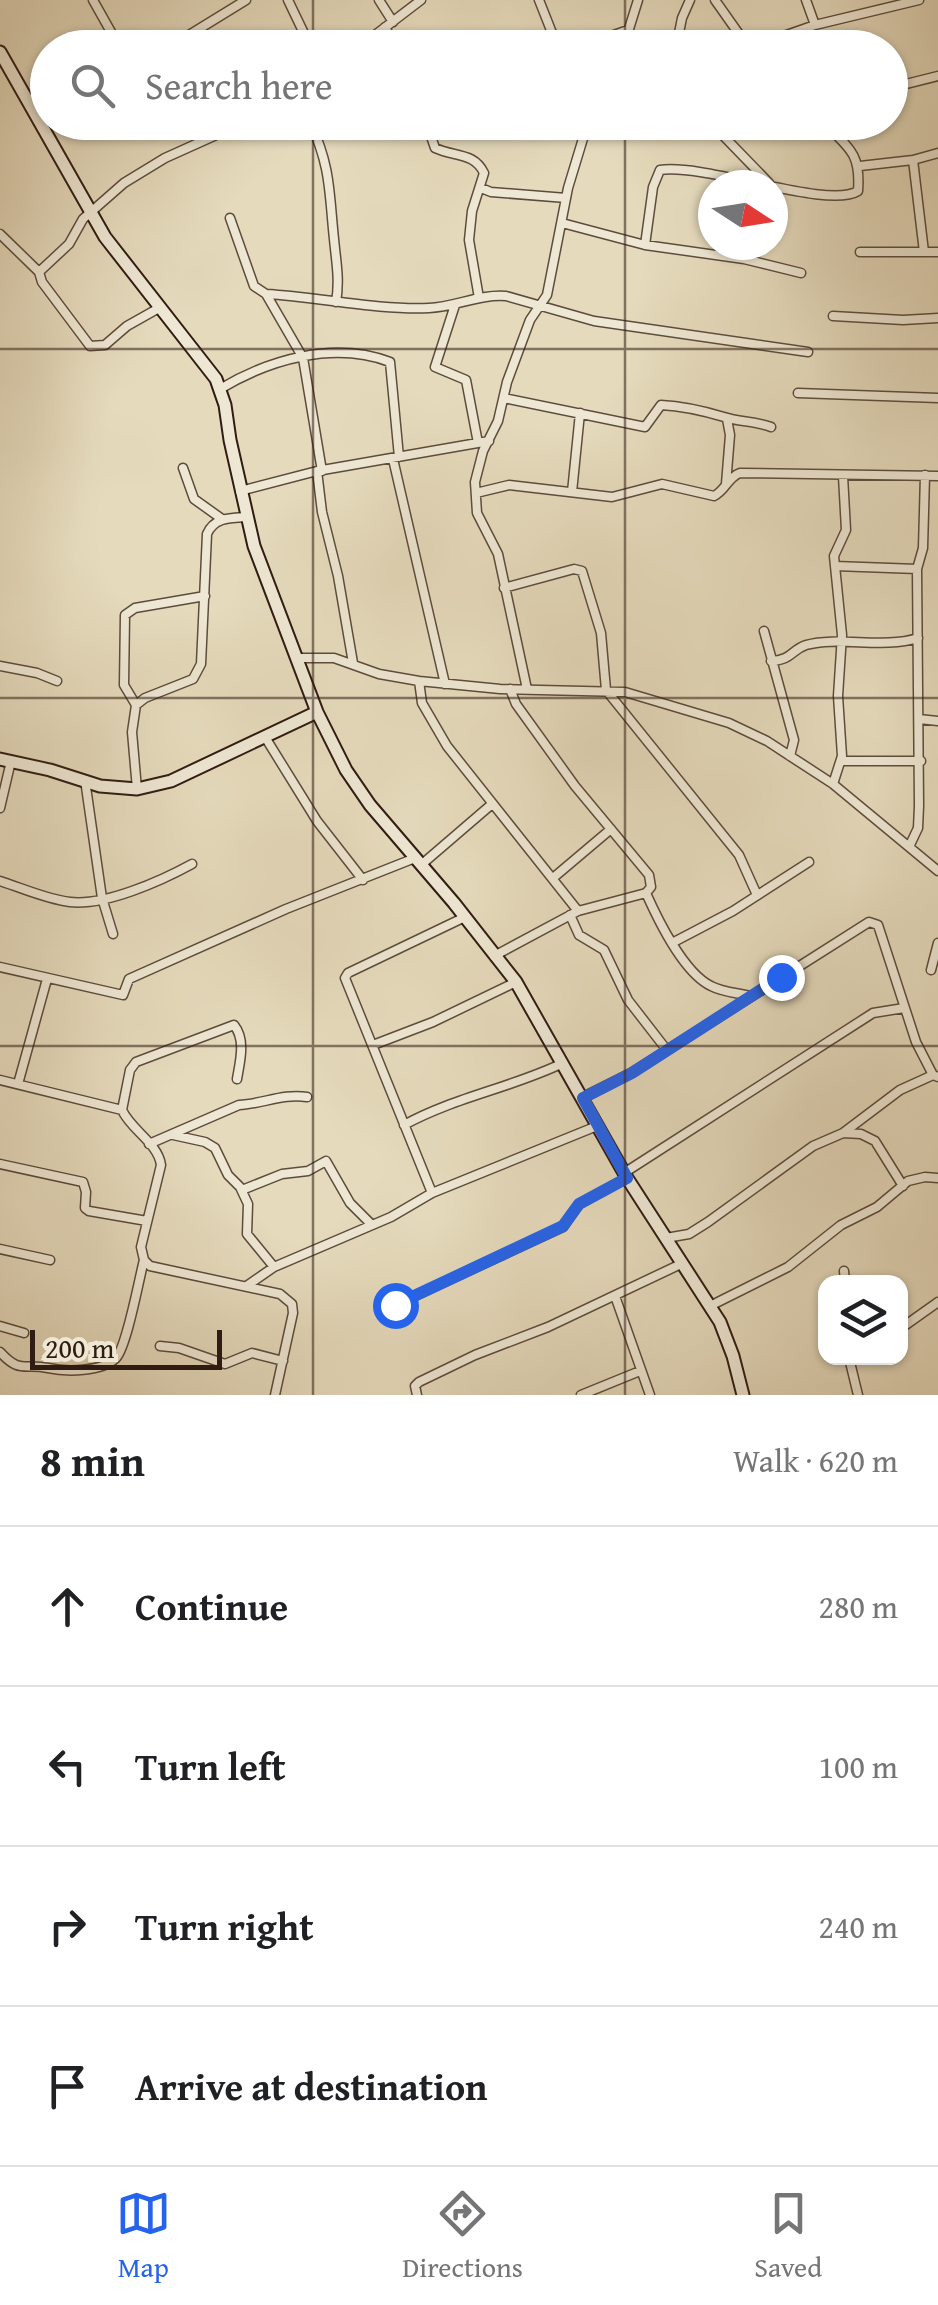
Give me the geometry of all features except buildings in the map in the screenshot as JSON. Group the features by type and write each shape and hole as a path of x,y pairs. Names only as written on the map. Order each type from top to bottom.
{"street":[{"path":"93,0 110,30"},
{"path":"197,30 246,0"},
{"path":"288,0 303,30"},
{"path":"379,0 391,30"},
{"path":"381,30 421,0"},
{"path":"539,0 551,30"},
{"path":"628,30 638,0"},
{"path":"680,30 690,0"},
{"path":"715,0 736,30"},
{"path":"806,0 815,25"},
{"path":"802,30 888,3 919,0"},
{"path":"0,53 30,100"},
{"path":"908,84 938,76"},
{"path":"53,140 104,237 205,363 220,389 240,491 275,608 316,712 357,788 516,982 596,1126 710,1306 728,1339 743,1395"},
{"path":"40,272 69,244 90,212 124,182 204,140"},
{"path":"317,140 332,187 339,278 336,302"},
{"path":"432,140 435,148 466,156 482,168 469,240 479,298"},
{"path":"526,690 498,554 477,513 478,465 498,421 530,320 541,306 550,283 566,198 583,140"},
{"path":"727,140 756,170"},
{"path":"788,187 850,196 858,192 860,166 840,140"},
{"path":"860,166 938,153"},
{"path":"913,160 924,252"},
{"path":"646,245 653,187 660,170 698,173"},
{"path":"481,188 566,198"},
{"path":"230,218 254,286 266,294 303,358 322,512 353,663"},
{"path":"562,223 646,245 744,259 802,273"},
{"path":"0,234 40,272 42,282 90,346 105,345 159,308"},
{"path":"860,252 938,252"},
{"path":"266,294 400,308 454,305 506,296 594,321 808,352"},
{"path":"272,304 278,295"},
{"path":"454,305 435,367 466,380 478,443"},
{"path":"832,316 938,318"},
{"path":"220,389 249,372 322,352 390,362 396,458 445,684"},
{"path":"798,393 938,398"},
{"path":"504,398 645,426 656,409 669,405 749,419 771,427"},
{"path":"572,492 580,413"},
{"path":"726,484 730,435 727,418"},
{"path":"240,491 319,471 489,441"},
{"path":"183,468 194,499 222,519"},
{"path":"476,493 509,485 612,498 662,484 714,496 740,472 938,476"},
{"path":"909,847 918,828 917,569 923,548 924,475"},
{"path":"833,784 841,760 838,696 842,644 835,566 836,549 843,544 846,530 843,476"},
{"path":"136,705 198,674 206,534 222,519 247,517"},
{"path":"835,566 917,569"},
{"path":"504,588 574,569 582,571 601,633 606,690 739,854 757,895"},
{"path":"137,790 132,732 136,705 124,685 124,615 135,608 205,596"},
{"path":"764,631 794,740 790,756"},
{"path":"771,660 787,660 804,646 896,643 918,638"},
{"path":"296,658 322,657 420,682 526,690 606,690 648,698 730,723 767,740 833,784 938,871"},
{"path":"0,666 56,681"},
{"path":"420,682 422,703 435,728 552,878 574,913 579,935 604,950 628,1000 666,1049"},
{"path":"494,956 574,913 646,893 651,887 649,875 530,724 510,689"},
{"path":"0,808 5,760 100,786 137,790 171,780 316,712"},
{"path":"920,719 938,721"},
{"path":"265,738 317,821 363,880"},
{"path":"841,760 920,760"},
{"path":"85,780 102,898 113,934"},
{"path":"0,968 122,995 129,979 174,956 418,862 492,804"},
{"path":"552,878 611,829"},
{"path":"672,943 809,862"},
{"path":"0,881 61,900 87,902 170,876 192,864"},
{"path":"646,893 672,943 707,984 750,996"},
{"path":"432,1194 373,1044 345,986 348,973 465,918"},
{"path":"583,1098 632,1073 865,923 878,924 922,1057 936,1076 900,1090 843,1133 813,1146 689,1234 666,1238"},
{"path":"931,970 938,943"},
{"path":"18,1084 47,979"},
{"path":"373,1044 432,1022 516,982"},
{"path":"395,1305 563,1226 579,1204 873,1013 904,1008"},
{"path":"237,1079 241,1047 238,1027 231,1026 136,1062 130,1070 122,1110 134,1130 160,1157 140,1247 144,1260 150,1266 280,1294 292,1304 275,1395"},
{"path":"404,1125 436,1108 563,1063"},
{"path":"0,1080 122,1110"},
{"path":"149,1144 239,1105 290,1094 307,1097"},
{"path":"248,1285 274,1267 432,1194 596,1126"},
{"path":"843,1133 860,1134 875,1142 902,1186"},
{"path":"173,1135 211,1145 228,1175 242,1190 250,1214 246,1231 274,1267"},
{"path":"242,1190 282,1174 308,1171 326,1161 350,1203 372,1224"},
{"path":"0,1164 82,1182 85,1208 89,1211 147,1221"},
{"path":"710,1306 788,1266 841,1224 877,1207 916,1178 938,1178"},
{"path":"417,1395 415,1386 419,1382 615,1296 680,1259 689,1234"},
{"path":"0,1248 50,1260"},
{"path":"0,1352 15,1367 70,1372 107,1364 121,1349 144,1260"},
{"path":"844,1271 844,1275"},
{"path":"615,1296 650,1395"},
{"path":"908,1323 938,1302"},
{"path":"0,1326 24,1333"},
{"path":"160,1346 225,1364 252,1352 283,1360"},
{"path":"852,1365 858,1395"},
{"path":"581,1395 640,1371"}],"route":[{"path":"395,1305 563,1226 579,1204 627,1178 583,1098 632,1073 781,977"}]}
